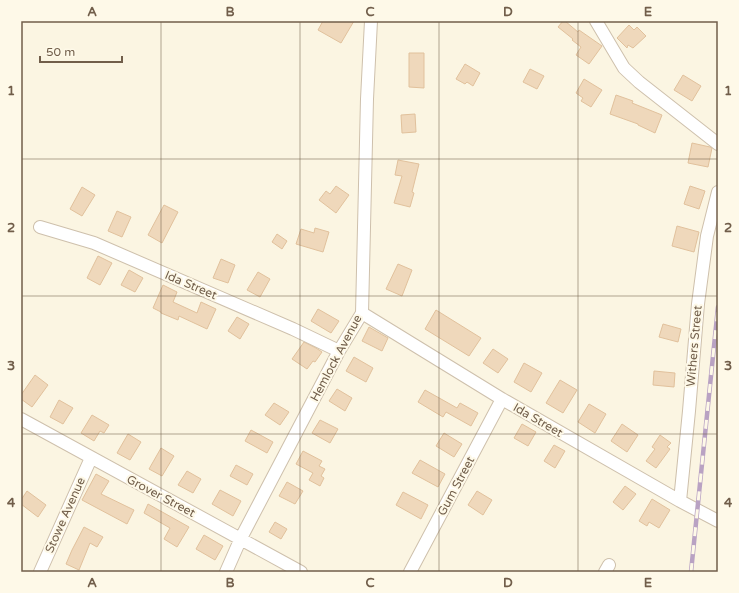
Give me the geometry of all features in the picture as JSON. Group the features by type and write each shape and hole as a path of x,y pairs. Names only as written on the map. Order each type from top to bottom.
{"street":[{"name":"Hemlock Avenue","path":"226,572 240,538 339,351 362,313 371,21"},
{"path":"596,21 624,68 639,82 718,144"},
{"name":"Withers Street","path":"680,501 698,304 707,236 718,192"},
{"name":"Ida Street","path":"40,227 94,243 293,329 339,351"},
{"name":"Ida Street","path":"362,313 502,399 680,501 718,521"},
{"name":"Gum Street","path":"410,572 502,399"},
{"name":"Grover Street","path":"21,419 301,572"},
{"name":"Stowe Avenue","path":"40,572 91,458"}],"building":[{"path":"323,21 354,21 341,43 318,30"},
{"path":"563,21 602,46 589,64 576,55 581,47 558,27"},
{"path":"629,25 634,30 637,27 646,36 633,48 628,45 627,48 617,38"},
{"path":"409,53 424,53 424,88 409,87"},
{"path":"465,64 480,73 473,86 467,82 465,84 456,79"},
{"path":"530,69 544,76 537,89 523,82"},
{"path":"683,75 701,86 692,101 674,90"},
{"path":"584,79 602,90 591,107 581,101 583,98 576,93"},
{"path":"616,95 633,101 632,103 662,115 655,133 638,124 610,114"},
{"path":"415,114 416,132 402,133 401,115"},
{"path":"692,143 712,148 708,167 688,163"},
{"path":"398,160 419,164 410,207 394,203 402,176 395,175"},
{"path":"336,186 349,195 336,213 319,200 326,191 330,194"},
{"path":"690,186 705,191 699,209 684,204"},
{"path":"82,187 95,195 82,216 70,209"},
{"path":"164,205 178,212 162,243 148,235"},
{"path":"117,211 131,217 122,237 108,231"},
{"path":"677,226 699,232 694,252 672,246"},
{"path":"315,228 329,232 323,252 296,244 301,229 314,233"},
{"path":"277,234 287,241 282,249 272,242"},
{"path":"98,256 112,263 100,285 87,278"},
{"path":"221,259 235,265 228,283 213,278"},
{"path":"398,264 412,270 402,296 386,289"},
{"path":"129,270 143,278 135,292 121,285"},
{"path":"258,272 270,279 260,297 247,290"},
{"path":"163,285 177,292 173,302 197,313 201,302 216,309 207,329 179,316 178,320 153,308"},
{"path":"318,309 339,321 331,333 311,321"},
{"path":"436,310 481,338 469,356 425,329"},
{"path":"237,317 249,324 240,339 228,331"},
{"path":"663,324 681,329 678,342 659,337"},
{"path":"369,327 388,338 382,351 362,341"},
{"path":"304,342 322,352 315,362 313,361 307,369 292,359"},
{"path":"493,349 508,359 498,373 483,363"},
{"path":"354,357 373,368 366,382 346,371"},
{"path":"524,363 542,373 531,392 514,382"},
{"path":"654,371 675,373 674,387 653,385"},
{"path":"35,375 48,385 32,407 21,399 21,395"},
{"path":"560,380 577,390 563,413 546,403"},
{"path":"337,389 352,398 345,411 329,401"},
{"path":"425,390 457,408 460,403 478,413 471,426 446,412 443,417 418,402"},
{"path":"59,400 73,408 63,424 50,417"},
{"path":"274,403 289,412 280,425 265,415"},
{"path":"589,404 606,414 595,433 578,422"},
{"path":"92,415 109,425 104,433 100,431 94,441 81,433"},
{"path":"320,420 338,429 330,443 312,433"},
{"path":"522,424 536,432 528,446 514,438"},
{"path":"622,424 638,435 627,452 611,441"},
{"path":"251,430 273,442 267,453 245,441"},
{"path":"444,433 462,444 454,457 436,446"},
{"path":"128,434 141,442 130,460 117,453"},
{"path":"660,435 671,443 667,447 670,449 656,468 646,461 655,449 652,447"},
{"path":"554,445 565,451 555,468 544,461"},
{"path":"161,448 174,456 162,476 149,469"},
{"path":"303,451 322,461 319,466 325,469 321,476 324,478 320,486 309,480 313,473 296,464"},
{"path":"420,460 445,474 438,487 412,473"},
{"path":"236,465 253,474 247,485 230,476"},
{"path":"187,471 201,479 193,493 178,485"},
{"path":"96,474 109,481 101,494 134,510 127,524 82,500"},
{"path":"287,482 303,491 295,504 279,496"},
{"path":"625,486 636,494 623,510 613,502"},
{"path":"220,490 241,501 233,516 212,504"},
{"path":"27,491 46,505 38,517 21,504 21,500"},
{"path":"477,491 492,500 483,515 468,505"},
{"path":"403,492 428,505 421,519 396,505"},
{"path":"652,499 670,510 659,528 649,522 647,526 639,521"},
{"path":"148,504 189,527 177,547 164,539 170,528 144,513"},
{"path":"275,522 287,529 281,539 269,532"},
{"path":"84,527 103,537 97,547 90,543 79,570 66,564"},
{"path":"204,535 223,546 215,560 196,549"}],"railway":[{"path":"691,572 718,307"}]}
